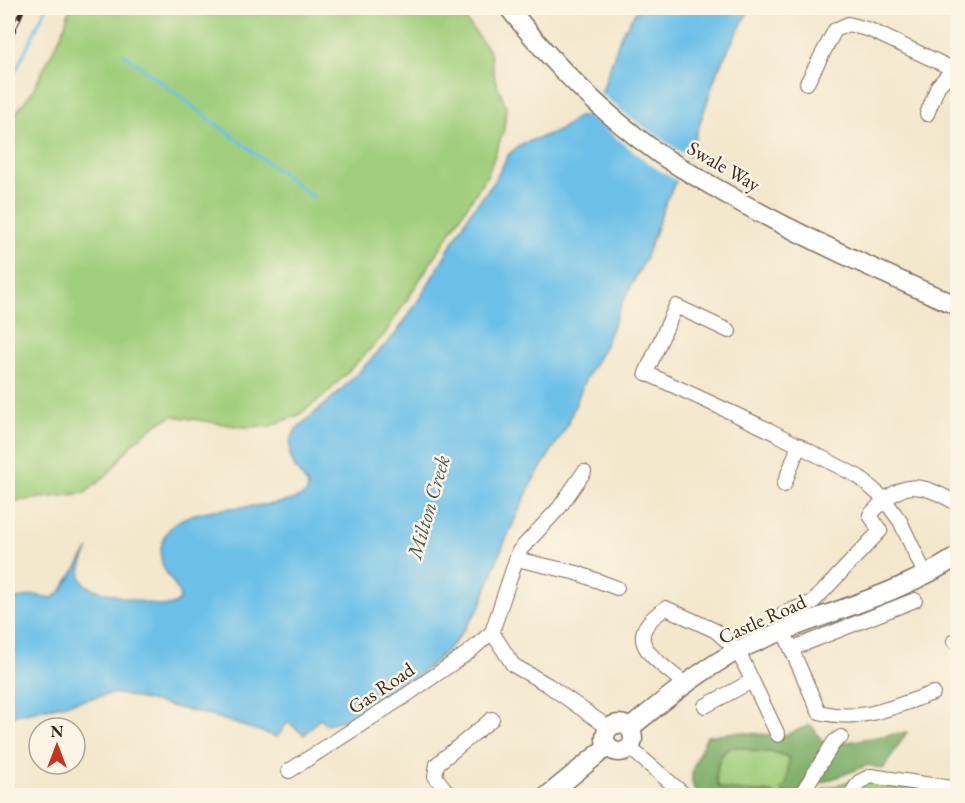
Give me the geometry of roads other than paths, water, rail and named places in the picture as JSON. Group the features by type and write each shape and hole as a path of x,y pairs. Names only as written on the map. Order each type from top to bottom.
{"main road":[{"name":"Swale Way","path":"509,8 525,29 583,91 658,153 798,234 957,306"},
{"name":"Castle Road","path":"630,728 686,685 738,651 788,640 925,574 957,556"},
{"path":"617,723 627,725 634,737 630,748 619,752 608,746 605,739 609,728 617,723"},
{"path":"547,795 608,746"}],"street":[{"path":"807,83 835,30 848,24 870,30 955,67 938,86 927,114"},
{"path":"729,331 676,306 646,373 799,445 859,477 884,499 900,521 925,574"},
{"path":"784,485 799,445"},
{"path":"584,471 559,508 519,551 492,632 513,664 548,685 609,728"},
{"path":"784,613 813,602 880,531 870,514 884,499 911,487 926,488 957,504"},
{"path":"516,559 577,573 617,588"},
{"path":"915,600 788,640 819,712 832,715 868,715 933,693"},
{"path":"686,685 644,648 642,639 646,624 666,608 716,631 738,651 778,735"},
{"name":"Gas Road","path":"289,771 405,696 469,652 492,632"},
{"path":"705,706 752,681"},
{"path":"450,795 435,776 437,764 492,719"},
{"path":"800,795 834,742 841,736"},
{"path":"630,748 686,795"},
{"path":"850,795 859,782 871,776 957,789"}],"water":[{"name":"Milton Creek","path":"638,8 750,8 718,69 688,159 667,199 646,257 622,304 604,347 585,380 567,426 532,482 499,555 480,607 455,642 412,681 361,712 358,717 326,724 320,718 304,735 288,722 277,737 209,715 115,693 8,715 8,601 34,595 53,598 62,590 89,549 81,571 85,584 125,598 173,605 180,600 179,594 163,565 161,549 168,531 181,519 222,509 269,505 307,493 308,485 295,468 290,455 290,442 296,429 338,393 395,335 422,295 470,213 493,184 509,154 522,144 558,131 578,117 589,116 601,94 621,35"}],"waterway":[{"path":"8,13 10,8"},
{"path":"8,81 17,68 46,8"},
{"path":"124,54 313,197"}],"railway":[{"path":"8,43 23,8"}]}
